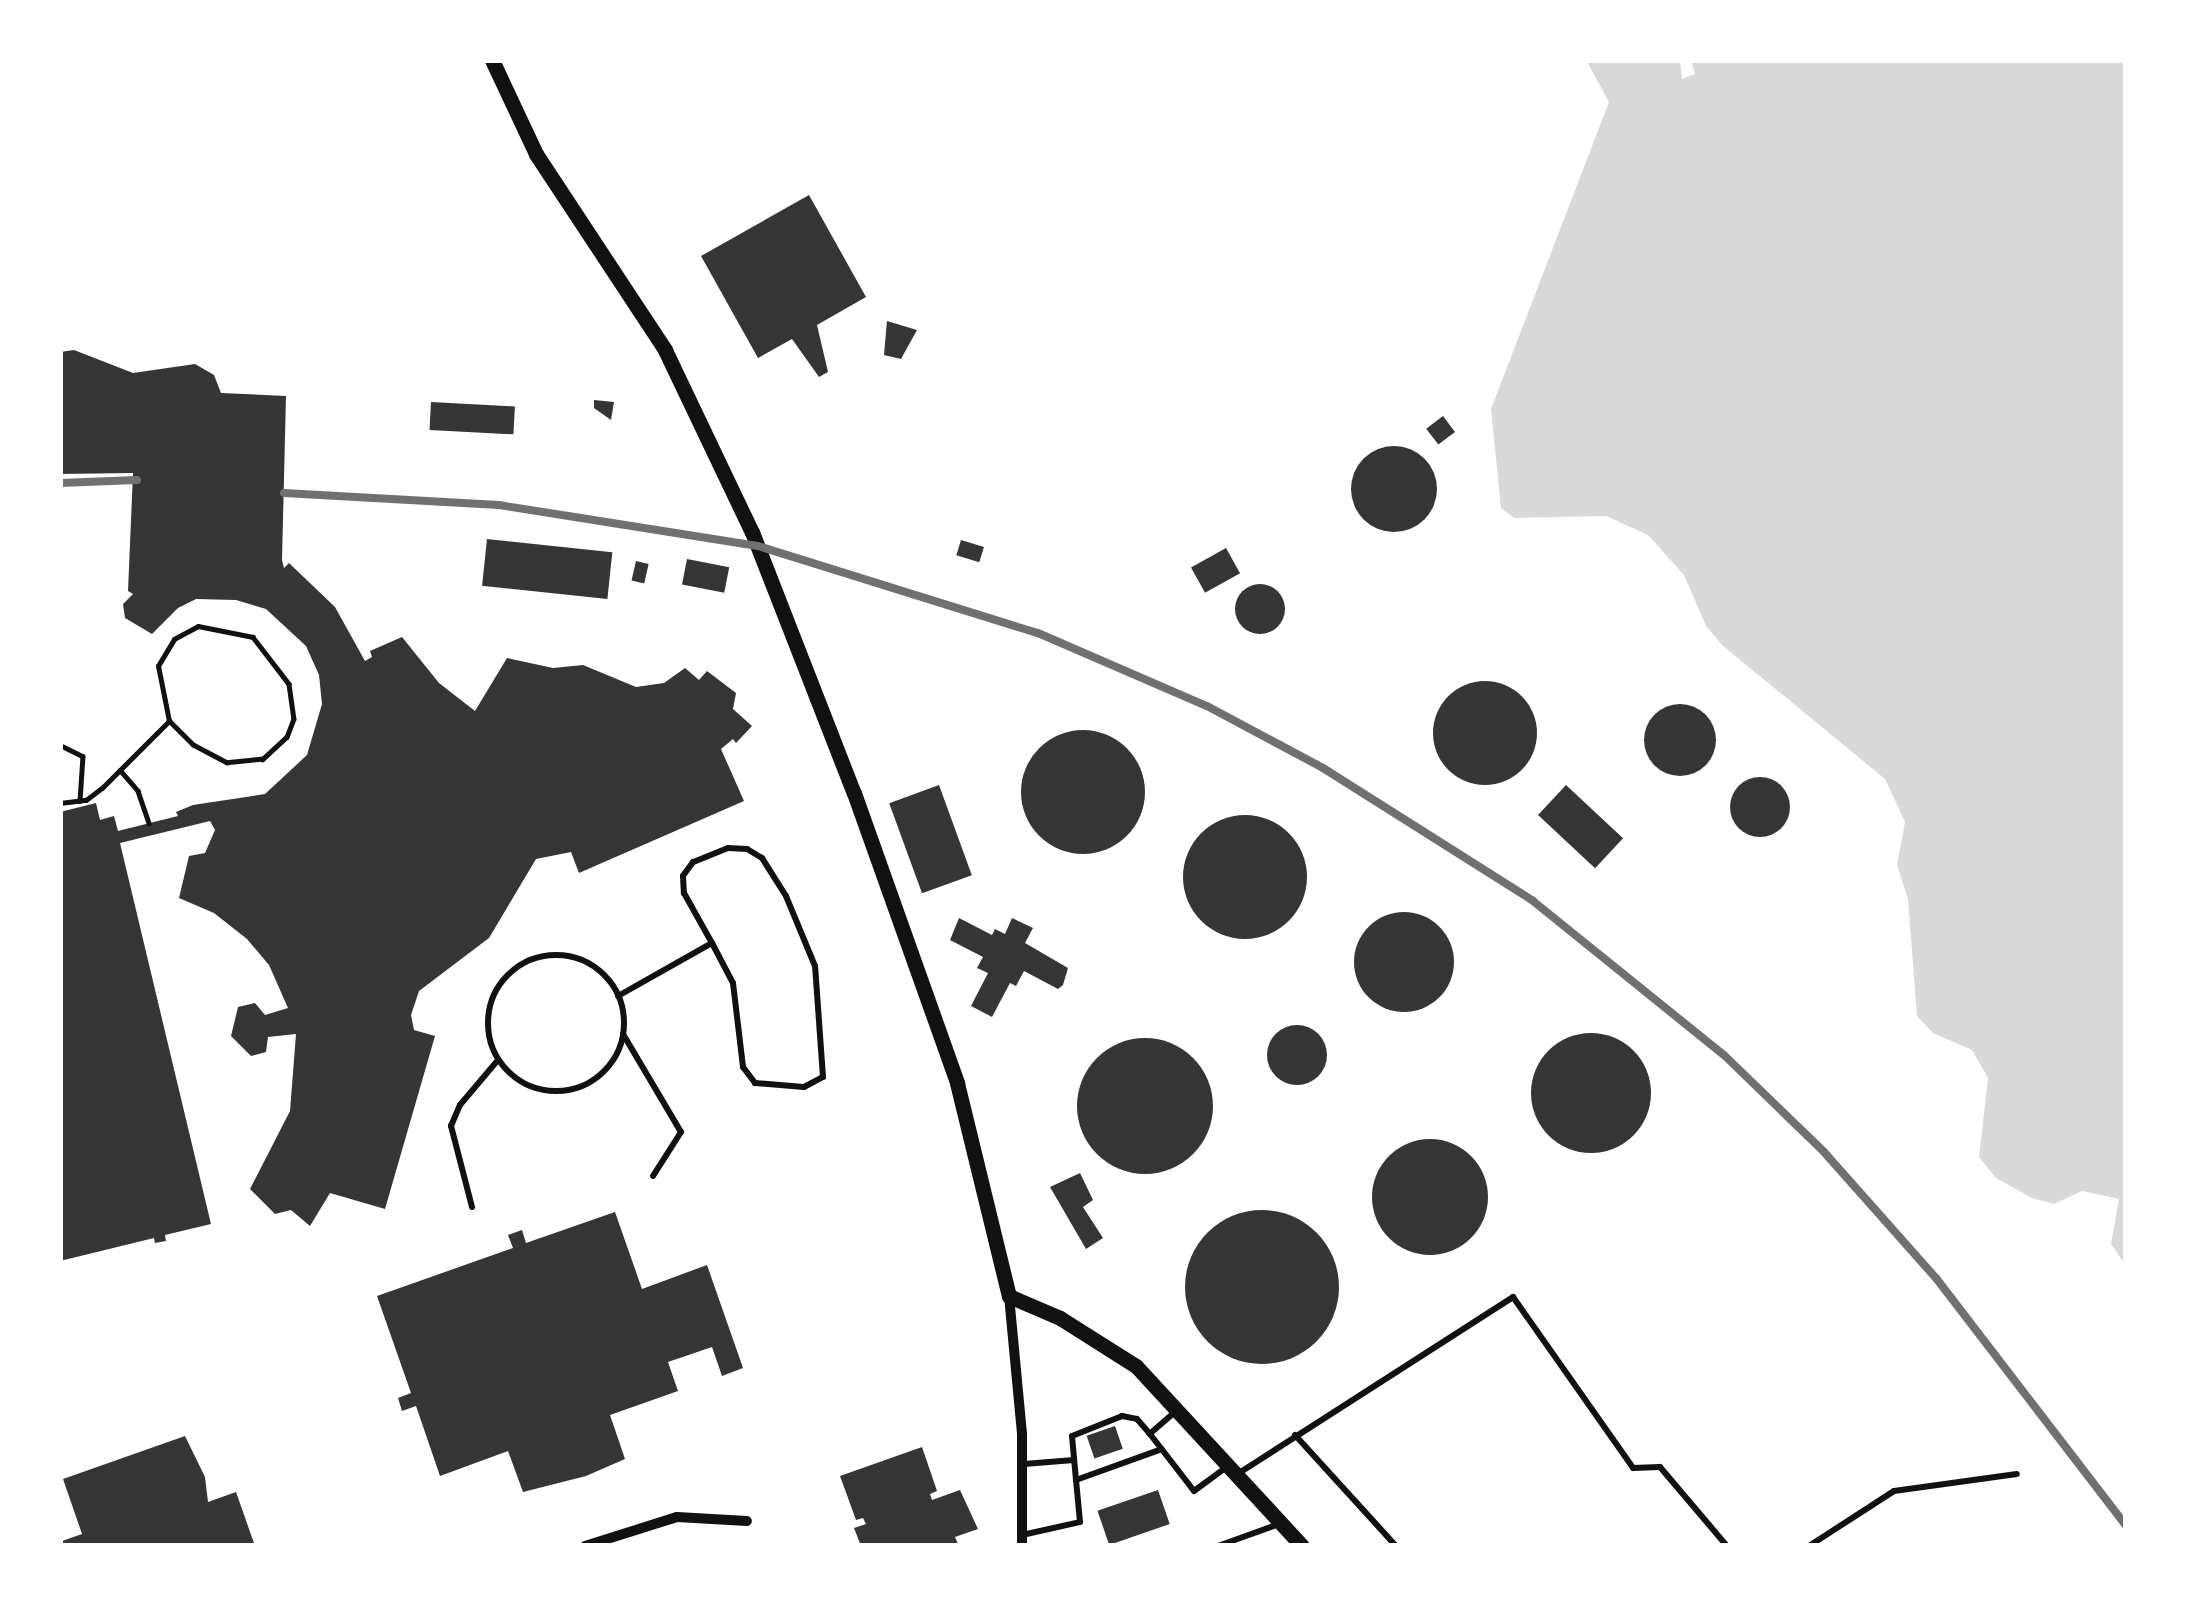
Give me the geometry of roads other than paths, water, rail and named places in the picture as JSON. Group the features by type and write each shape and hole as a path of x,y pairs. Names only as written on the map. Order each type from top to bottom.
{"main road":[{"path":"492,60 536,154 665,350 752,532 854,793 957,1083 1009,1296 1108,1347 1179,1408 1302,1546"}],"street":[{"path":"1009,1296 1023,1464 1022,1540"},
{"path":"585,1546 677,1517 747,1521"}],"lane":[{"path":"728,848 747,849 762,858 786,896 815,966 823,1077 805,1087 755,1083 742,1067 733,983 712,943 684,893 683,877 693,862 728,848"},
{"path":"618,996 712,943"},
{"path":"623,1034 600,1074 558,1091 514,1077 498,1060 488,1018 504,978 521,964 541,956 584,960 602,972 618,996 623,1034 681,1132 653,1176"},
{"path":"472,1207 453,1150 452,1126 460,1105 498,1060"},
{"path":"1022,1540 1080,1522 1072,1436 1122,1416 1138,1419 1194,1491 1294,1435 1513,1298 1633,1468 1660,1467 1727,1546"},
{"path":"1150,1433 1179,1408"},
{"path":"1294,1435 1396,1546"},
{"path":"1076,1480 1162,1449"},
{"path":"1023,1464 1074,1460"},
{"path":"1809,1546 1894,1491 2017,1474"},
{"path":"1218,1546 1283,1523"}],"railway":[{"path":"60,483 137,480"},
{"path":"284,493 499,505 758,546 1038,633 1207,706 1323,768 1533,901 1724,1055 1824,1152 1936,1278 2126,1526"}]}
